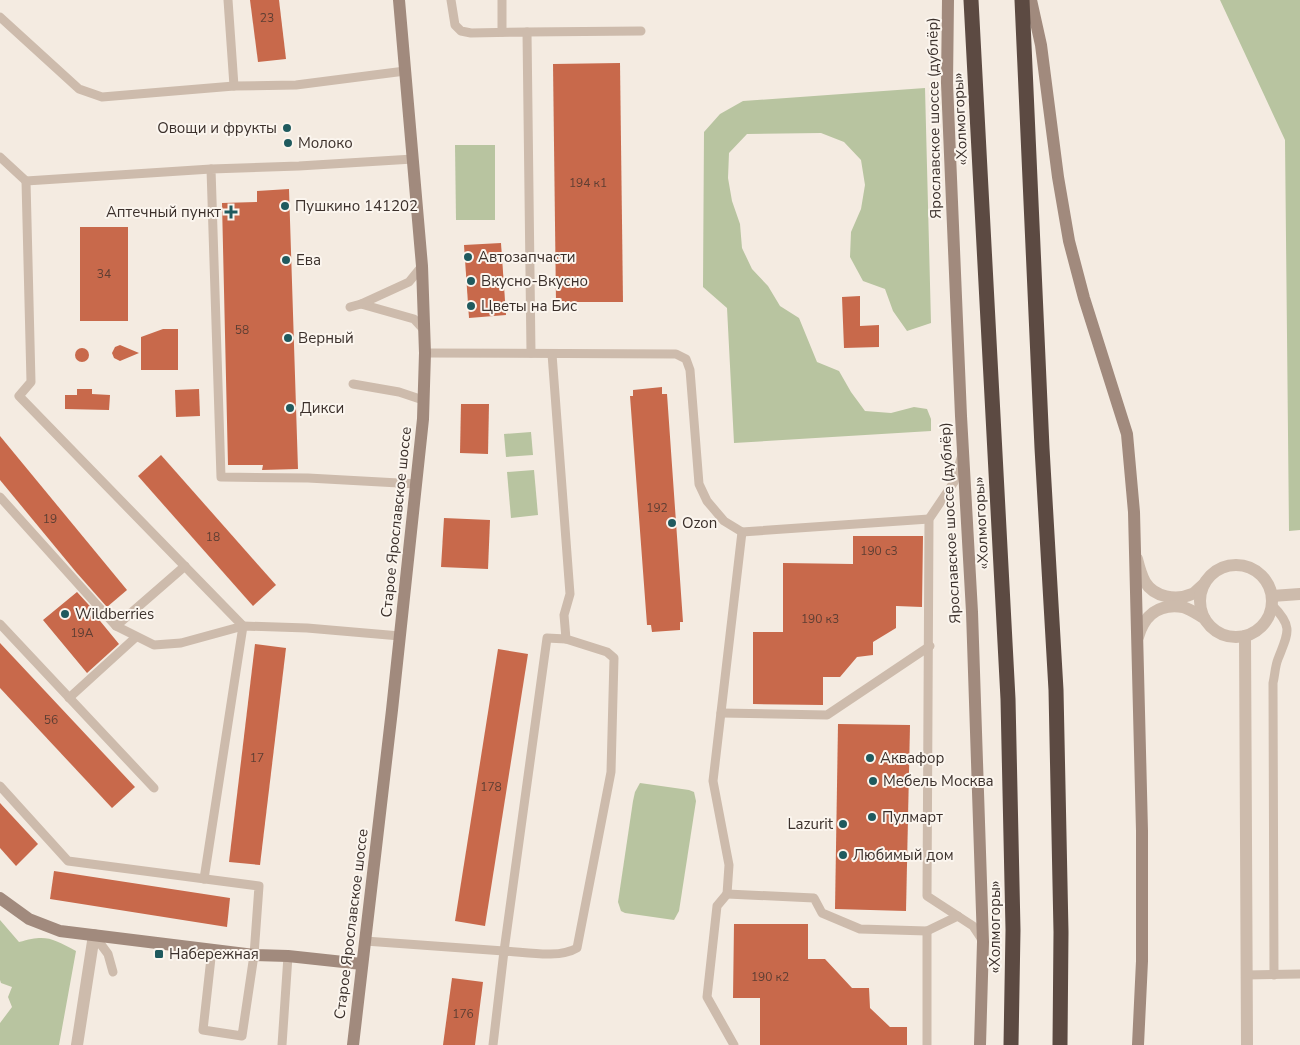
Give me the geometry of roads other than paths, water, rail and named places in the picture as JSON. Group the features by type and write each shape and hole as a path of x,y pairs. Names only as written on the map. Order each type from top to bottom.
{"highway":[{"name":"«Холмогоры»","path":"971,0 1008,699 1013,930 1012,1045"},
{"path":"1022,0 1042,448 1056,690 1061,932 1060,1045"}],"street":[{"name":"Старое Ярославское шоссе","path":"353,1045 417,484 423,400 425,331 422,266 399,0"},
{"name":"Ярославское шоссе (дублёр)","path":"948,0 947,83 961,416 972,612 983,942 980,1045"},
{"path":"1031,0 1041,45 1058,177 1069,241 1084,298 1128,434 1136,556 1142,822 1142,951 1138,1045"},
{"path":"1136,556 1146,584 1154,592 1164,596 1188,595 1204,584 1216,571 1233,565 1242,565 1259,573 1265,579 1272,600 1266,621 1260,628 1245,636 1237,637 1222,634 1215,630 1204,618 1183,607 1171,607 1157,610 1148,616 1142,624 1137,640"},
{"path":"1204,584 1200,602 1204,618"},
{"path":"1272,600 1300,594"},
{"path":"1245,636 1247,1045"},
{"path":"0,898 29,919 60,931 254,955 288,956 362,964"},
{"path":"77,1045 94,936"}],"lane":[{"path":"228,0 234,86"},
{"path":"451,0 455,25 461,31 471,33 641,31"},
{"path":"502,0 502,32"},
{"path":"0,17 79,89 102,97 234,86 296,85 405,71"},
{"path":"527,32 531,353"},
{"path":"0,157 26,181 31,382 19,396 243,626"},
{"path":"26,181 413,159"},
{"path":"211,169 221,477 308,478 417,484"},
{"path":"350,307 362,304 409,282 422,266"},
{"path":"362,304 414,319 425,331"},
{"path":"425,353 676,354 686,359 690,370 699,484 707,501 724,521 742,532 929,519"},
{"path":"552,354 570,594 564,615 566,639"},
{"path":"353,384 399,392 423,400"},
{"path":"961,416 962,456 954,482 929,519 930,646 927,896 973,926 983,942"},
{"path":"0,497 116,626 154,645 181,643 243,626 307,628 400,636"},
{"path":"734,1045 707,997 717,906 727,894 729,865 713,781 742,532"},
{"path":"116,626 185,566"},
{"path":"1272,600 1287,626 1286,641 1277,660 1273,683 1274,974"},
{"path":"0,624 154,788"},
{"path":"204,879 243,626"},
{"path":"70,698 136,637"},
{"path":"365,941 504,950 558,954 569,953 576,948 610,772 614,658 607,652 566,639 547,638 504,950 493,1045"},
{"path":"721,713 827,715 930,646"},
{"path":"0,786 68,860 259,886 254,955 242,1036 203,1030 212,949"},
{"path":"727,894 814,898 822,912 860,929 927,931 958,916"},
{"path":"927,931 927,1045"},
{"path":"94,936 108,954 113,972"},
{"path":"282,1045 288,956"},
{"path":"1246,974 1300,974"}],"place":[{"name":"Овощи и фрукты","path":"287,128"},
{"name":"Молоко","path":"288,143"},
{"name":"Пушкино 141202","path":"285,206"},
{"name":"Аптечный пункт","path":"231,212"},
{"name":"Автозапчасти","path":"468,257"},
{"name":"Ева","path":"286,260"},
{"name":"Вкусно-Вкусно","path":"471,281"},
{"name":"Цветы на Бис","path":"471,306"},
{"name":"Верный","path":"288,338"},
{"name":"Дикси","path":"290,408"},
{"name":"Ozon","path":"672,523"},
{"name":"Wildberries","path":"65,614"},
{"name":"Аквафор","path":"870,758"},
{"name":"Мебель Москва","path":"873,781"},
{"name":"Пулмарт","path":"872,817"},
{"name":"Lazurit","path":"843,824"},
{"name":"Любимый дом","path":"843,855"},
{"name":"Набережная","path":"159,954"}]}
